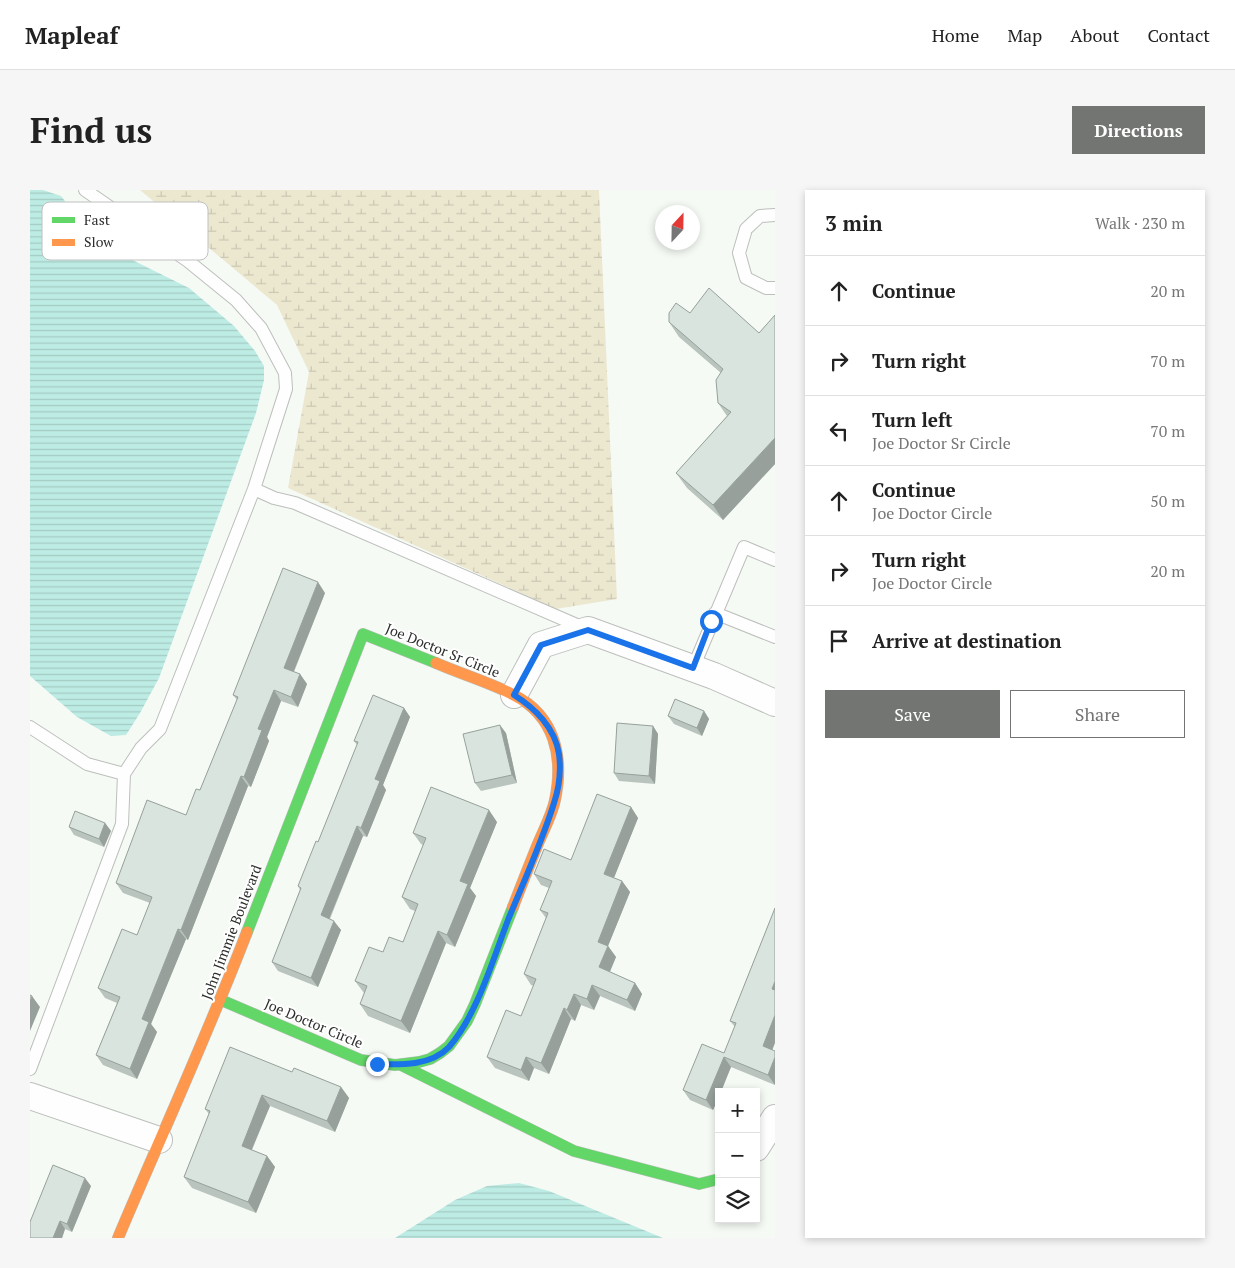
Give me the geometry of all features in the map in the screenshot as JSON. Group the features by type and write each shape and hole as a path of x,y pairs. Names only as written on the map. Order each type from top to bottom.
{"street":[{"path":"514,695 541,645 588,630 693,668 775,703"},
{"name":"Joe Doctor Sr Circle","path":"363,634 514,695 537,712 550,731 558,752 559,770 555,801 513,908"},
{"name":"John Jimmie Boulevard","path":"118,1238 221,1000 363,634"},
{"name":"Joe Doctor Circle","path":"221,1000 362,1060 377,1064 401,1065 424,1061 448,1048 467,1022 513,908"},
{"path":"401,1065 574,1151 699,1184 715,1180"},
{"path":"30,1096 159,1140"},
{"path":"760,1142 775,1118"}],"lane":[{"path":"85,190 102,202"},
{"path":"775,215 760,216 746,228 738,253 746,278 766,288 775,288"},
{"path":"30,1069 122,824 124,774 141,748 160,729 254,489 286,389 285,373 261,328 236,300 187,260"},
{"path":"254,489 274,498 295,503 588,630"},
{"path":"693,668 744,547 775,560"},
{"path":"715,613 775,637"},
{"path":"30,727 87,764 124,774"}],"green space":[{"path":"140,190 599,190 617,599 556,609 288,488 309,372 277,305 208,247 208,202 154,202"}],"water":[{"path":"30,190 43,190 61,196 66,202 42,202 42,260 132,260 189,288 234,326 255,351 264,366 264,380 256,413 159,678 126,735 111,736 77,717 30,676"},
{"path":"519,1183 549,1191 663,1238 395,1238 455,1200 487,1186"}],"building":[{"path":"709,288 759,333 775,315 775,438 713,505 676,473 731,412 718,403 716,380 723,369 669,322 669,313 676,303 690,313"},
{"path":"283,568 318,582 284,668 300,674 291,697 274,690 258,729 262,730 244,777 241,776 181,930 178,929 142,1019 149,1022 130,1069 96,1055 120,997 98,988 122,929 137,935 152,897 116,883 147,800 186,815 196,789 200,790 238,697 233,695"},
{"path":"373,695 404,708 375,779 380,781 361,828 357,826 321,915 334,921 311,978 272,962 301,888 298,886 316,841 318,842 358,742 354,741"},
{"path":"675,699 704,711 697,728 668,716"},
{"path":"617,723 653,726 649,776 614,773"},
{"path":"500,725 512,775 475,783 463,734"},
{"path":"431,787 489,810 460,881 468,884 447,935 438,931 401,1021 360,1004 367,986 355,981 369,947 383,952 389,937 403,942 418,904 402,897 426,838 413,833"},
{"path":"597,794 631,807 604,874 622,881 598,942 608,946 599,967 635,983 627,1000 592,985 587,999 574,994 567,1010 564,1008 541,1063 526,1057 521,1070 487,1057 506,1010 521,1016 536,979 524,974 548,913 540,910 552,881 534,874 544,849 571,860"},
{"path":"75,811 105,823 99,839 69,827"},
{"path":"775,908 775,981 772,989 775,990 775,1015 763,1046 775,1051 775,1057 768,1075 724,1057 706,1100 683,1090 702,1044 724,1053 736,1023 730,1021"},
{"path":"230,1047 292,1072 294,1068 341,1087 327,1121 262,1095 242,1146 267,1156 248,1202 184,1177 210,1111 205,1109"},
{"path":"53,1165 85,1178 67,1224 60,1221 53,1238 30,1238 30,1222"}],"traffic: fast":[{"path":"247,932 363,634 436,663"},
{"path":"221,1000 361,1060 395,1065 430,1059 449,1046 467,1021 513,907"},
{"path":"401,1065 574,1151 699,1184 715,1180"}],"traffic: slow":[{"path":"436,663 504,690 528,704 539,714 553,739 557,753 558,768 558,784 554,806 513,907"},
{"path":"118,1238 200,1048 247,932"}],"route":[{"path":"377,1064 401,1065 424,1061 434,1057 448,1048 467,1022 555,801 559,770 558,752 550,731 537,712 514,695 541,645 588,630 693,668 711,621"}]}
